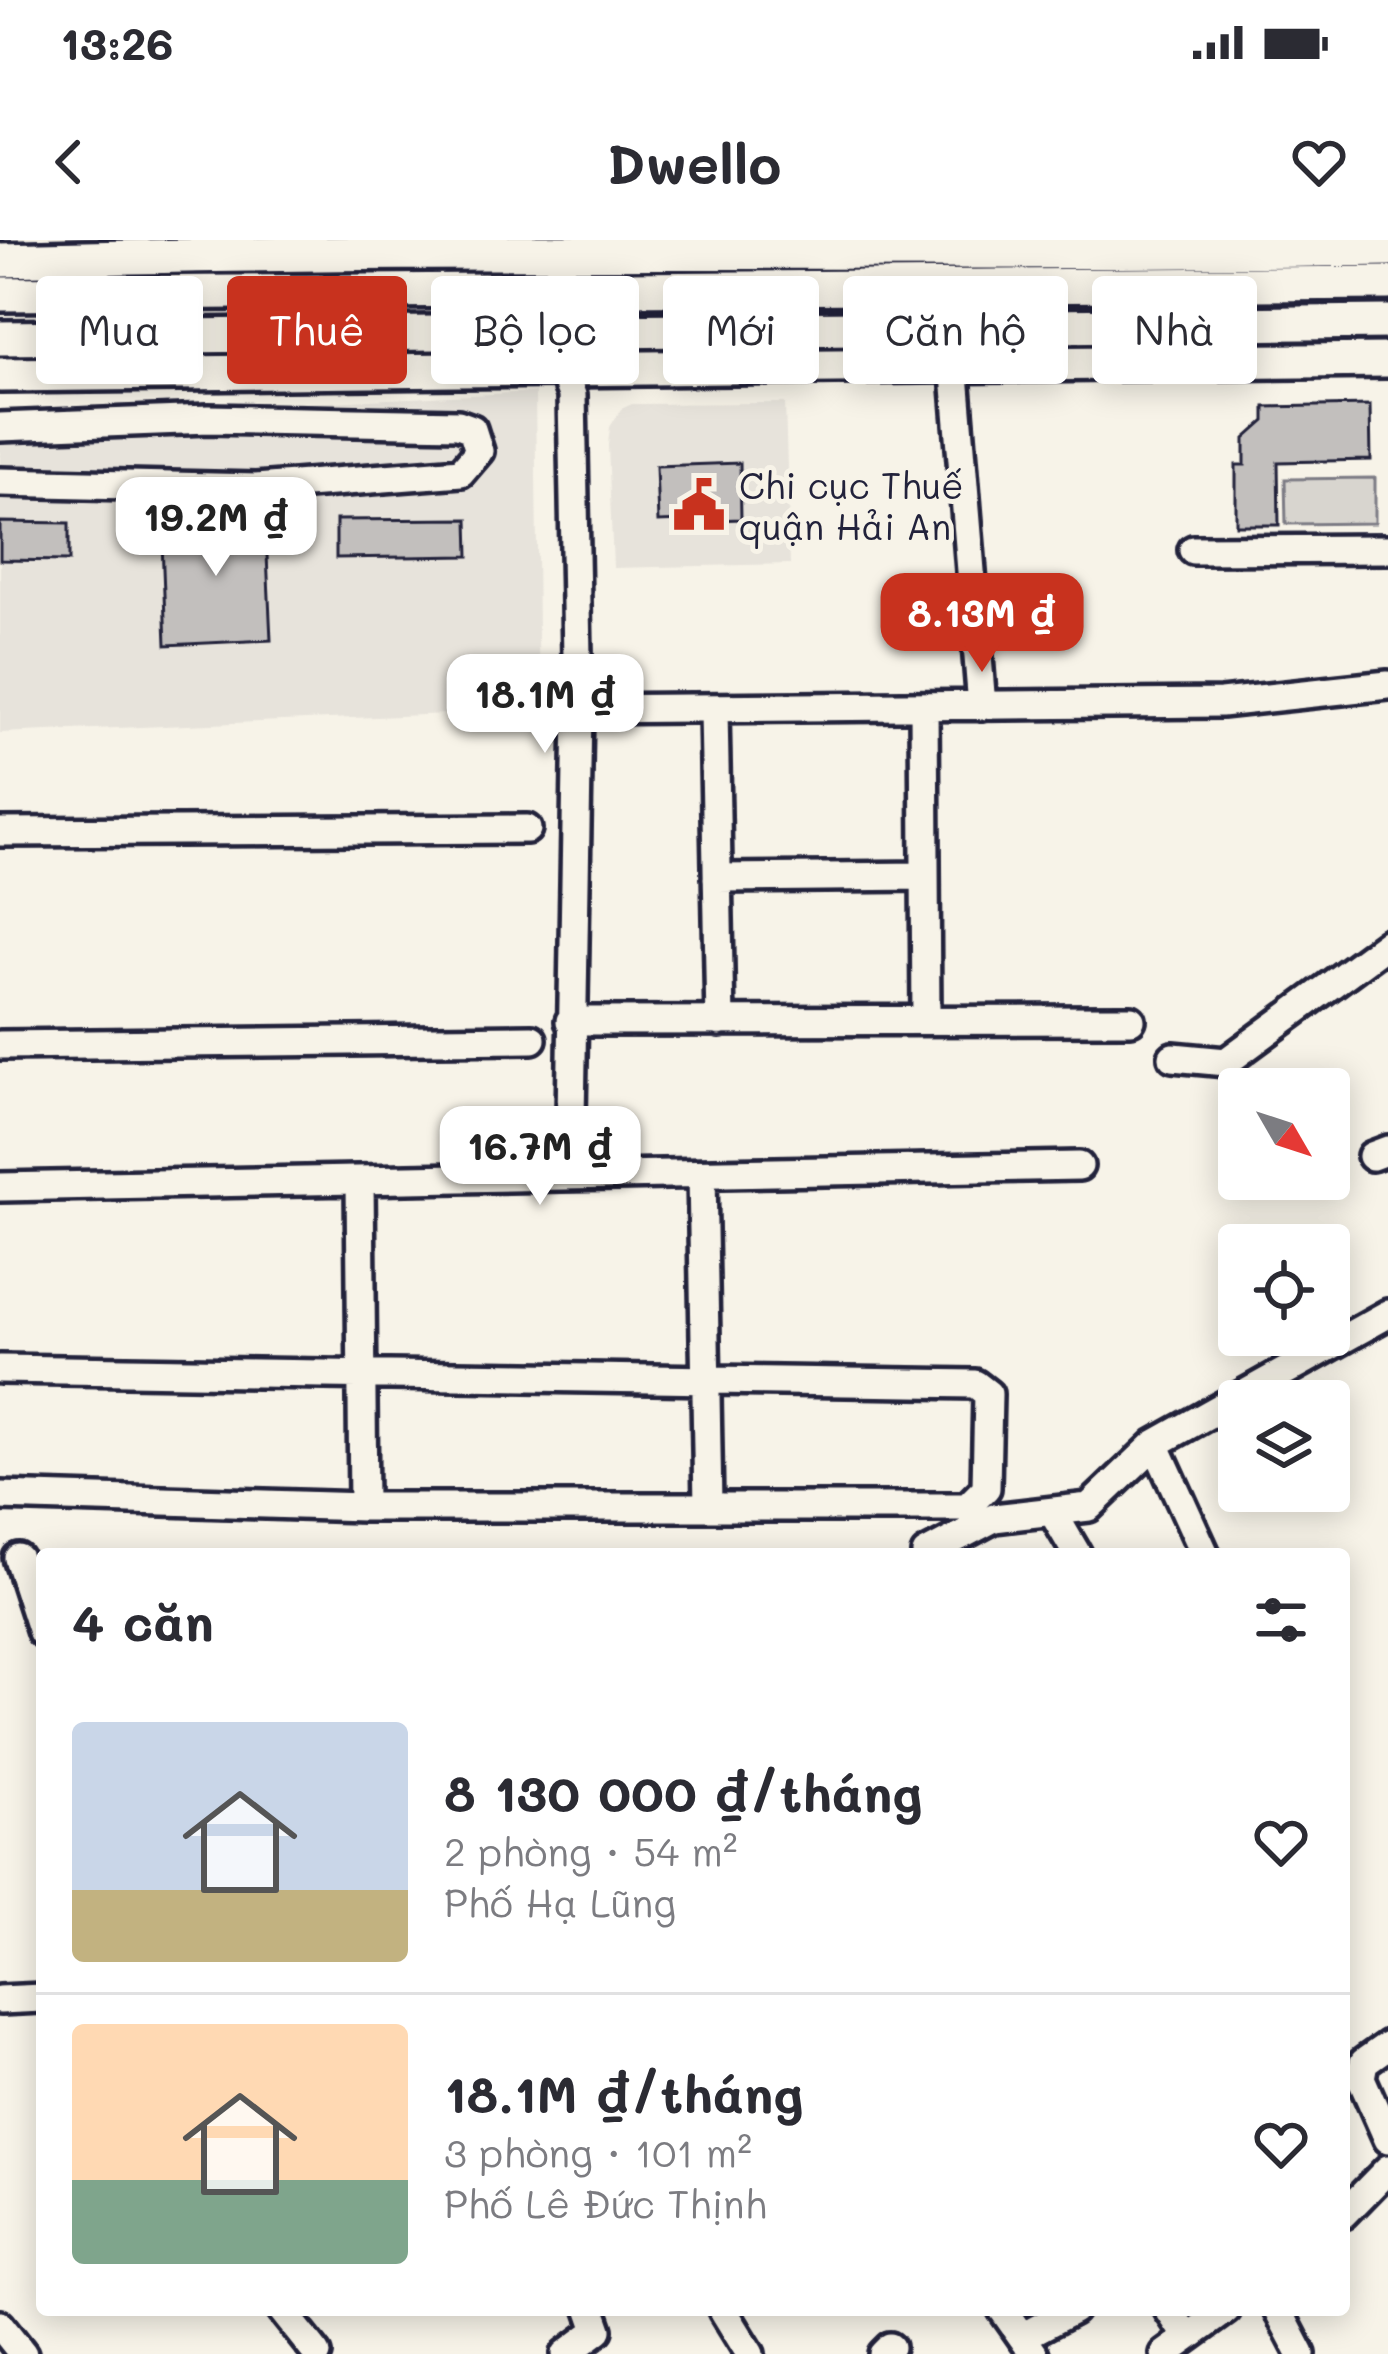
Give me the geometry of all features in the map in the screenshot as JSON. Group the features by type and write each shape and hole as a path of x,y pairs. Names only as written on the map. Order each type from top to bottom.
{"main road":[{"path":"0,260 250,247 535,256 930,244 1388,249"},
{"path":"1257,287 1388,283"},
{"path":"0,294 1092,289"},
{"path":"1257,323 1388,322"},
{"path":"639,332 1092,324"},
{"path":"0,338 431,335"},
{"path":"1257,360 1388,360"},
{"path":"639,368 843,364"},
{"path":"0,375 431,371"}],"street":[{"path":"206,375 209,418"},
{"path":"568,384 572,395 578,710 570,1176"},
{"path":"956,384 982,706"},
{"path":"0,428 209,418 458,424 472,429 479,451 461,472 256,488 0,482"},
{"path":"1193,550 1388,549"},
{"path":"578,710 1221,704 1388,685"},
{"path":"924,706 926,1020"},
{"path":"714,711 720,1022"},
{"path":"0,832 527,830"},
{"path":"717,878 925,876"},
{"path":"1173,1057 1226,1062 1388,943"},
{"path":"570,1021 1131,1019"},
{"path":"0,1045 532,1040"},
{"path":"0,1186 1079,1166"},
{"path":"702,1174 708,1505"},
{"path":"360,1180 363,1507"},
{"path":"1280,1380 1388,1314"},
{"path":"0,1369 975,1384 988,1394 986,1488 967,1507 363,1507 0,1496"},
{"path":"942,1548 994,1518 1090,1507 1107,1496 1155,1444 1218,1413"},
{"path":"1155,1444 1202,1548"},
{"path":"1054,1513 1074,1548"},
{"path":"20,1558 36,1612"},
{"path":"0,2000 36,1998"},
{"path":"1388,2045 1364,2062 1361,2078 1388,2139"},
{"path":"1350,2208 1388,2169"},
{"path":"287,2316 317,2354"},
{"path":"566,2354 598,2330 593,2316"},
{"path":"727,2316 750,2354"},
{"path":"1007,2316 1028,2345 1065,2316"},
{"path":"1176,2345 1217,2316"},
{"path":"1281,2316 1300,2354"},
{"path":"0,2325 23,2354"}],"shaded area":[{"path":"535,392 539,710 0,733 0,410 206,408"},
{"name":"Chi cục Thuế quận Hải An","path":"785,403 790,564 613,568 608,445 610,427 621,409 632,404"},
{"path":"1375,478 1375,523 1286,524 1285,479"}],"building":[{"path":"1370,405 1371,460 1278,462 1279,525 1236,525 1236,465 1245,465 1245,439 1265,421 1265,407"},
{"path":"740,463 741,519 658,522 656,466"},
{"path":"265,512 271,640 166,645 161,517"},
{"path":"468,519 469,556 336,558 336,520"},
{"path":"0,522 69,523 69,561 0,560"}],"place":[{"name":"Chi cục Thuế quận Hải An","path":"699,505"}]}
